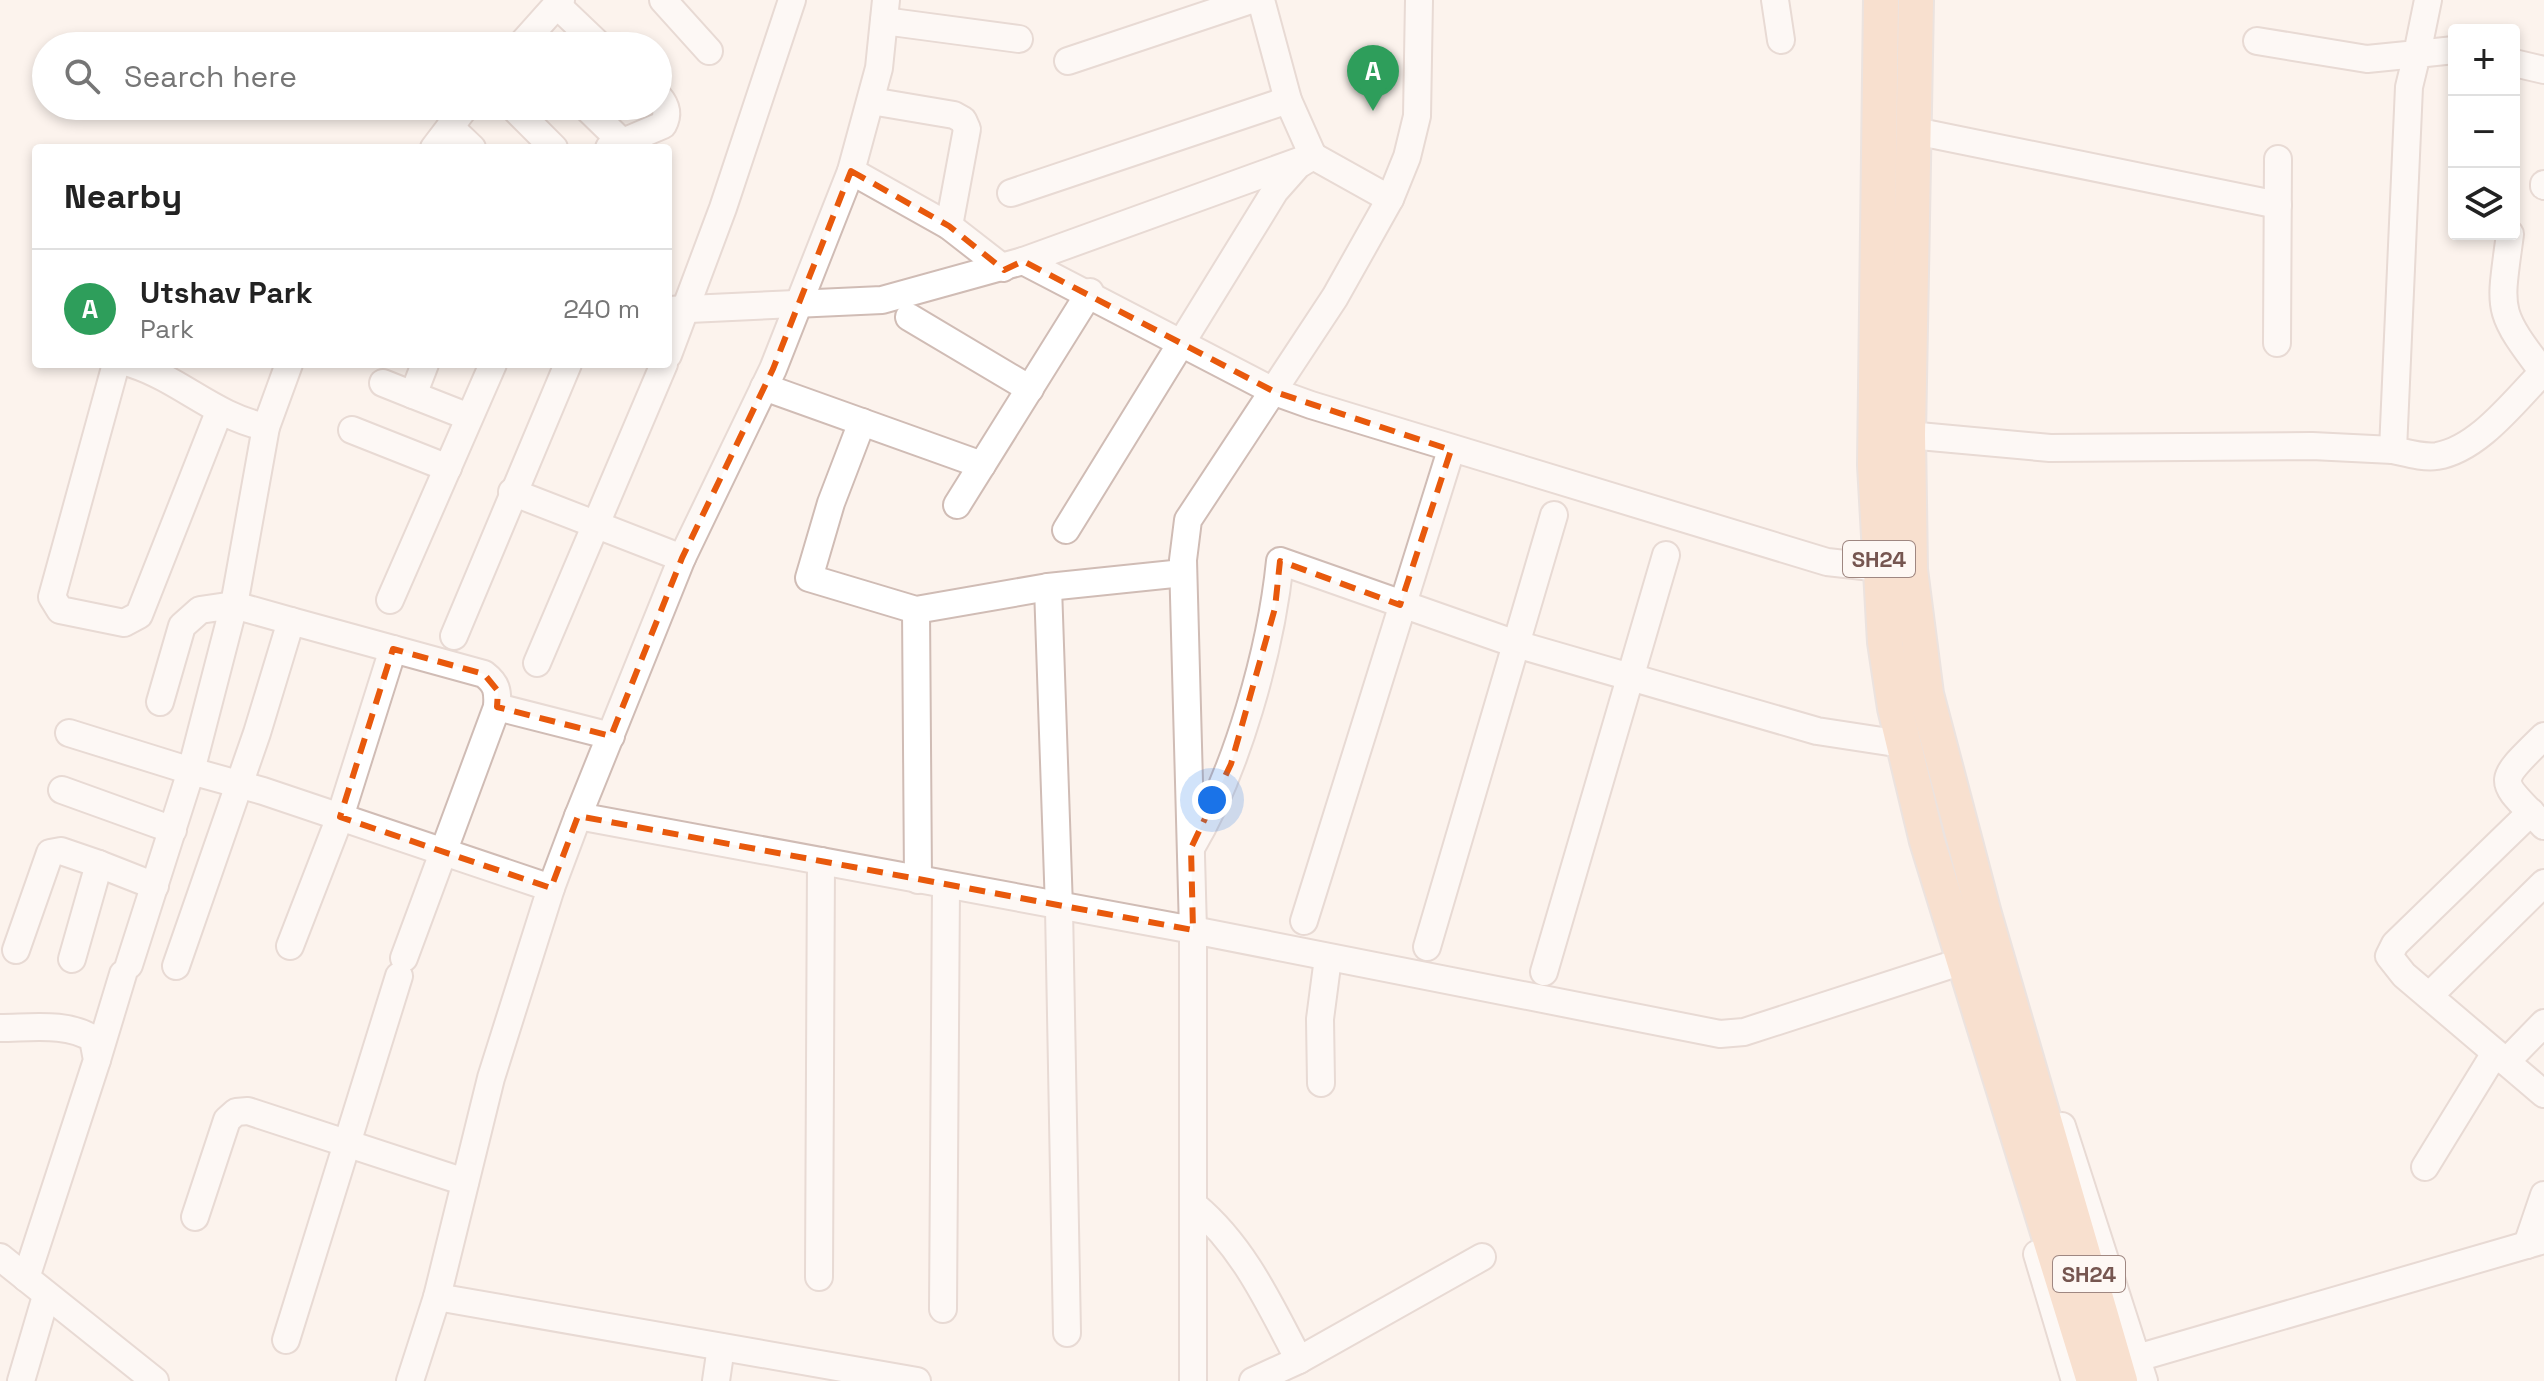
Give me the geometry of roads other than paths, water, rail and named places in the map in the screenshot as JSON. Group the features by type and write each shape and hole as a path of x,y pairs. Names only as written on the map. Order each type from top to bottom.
{"main road":[{"name":"SH24","path":"1881,0 1875,465 1895,570 1936,743 2036,1087 2044,1170 2078,1381"},
{"name":"SH24","path":"1916,0 1908,435 1885,642 1902,744 2005,1102 2044,1170 2134,1373"}],"street":[{"path":"663,0 709,51"},
{"path":"672,337 678,309 792,0"},
{"path":"1068,61 1251,0"},
{"path":"1261,0 1288,100 1313,156 1390,199"},
{"path":"1193,1381 1193,930 1183,539 1188,520 1275,392 1369,240 1390,199 1407,157 1417,116 1419,0"},
{"path":"1775,0 1781,40"},
{"path":"2393,450 2409,87 2428,0"},
{"path":"533,32 559,2 587,32"},
{"path":"410,1381 437,1297 491,1078 551,888 682,558 764,387 851,171 871,101 885,11 1019,39"},
{"path":"2257,41 2367,59 2448,51"},
{"path":"2520,64 2544,70"},
{"path":"1011,193 1288,100"},
{"path":"871,101 954,115 963,120 967,129 949,226"},
{"path":"442,138 456,120"},
{"path":"526,120 550,144"},
{"path":"596,120 614,144"},
{"path":"620,144 663,125 666,120"},
{"path":"1915,131 2278,205"},
{"path":"678,309 882,300 1013,264 1313,156"},
{"path":"1066,530 1275,191 1298,165 1313,156"},
{"path":"2277,343 2278,159"},
{"path":"851,171 1013,264 1090,292 1275,392 1451,450 1827,562 1895,570"},
{"path":"1908,435 2050,448 2312,446 2393,450 2433,457 2451,453 2480,433 2544,372 2514,334 2502,310 2509,240"},
{"path":"957,505 1090,292"},
{"path":"909,317 1030,389"},
{"path":"115,368 54,588 52,597 60,610 124,623 139,615 219,412"},
{"path":"142,368 170,380 219,412 266,427"},
{"path":"26,1278 191,771 234,605 266,427 288,368"},
{"path":"413,395 423,368"},
{"path":"390,600 491,368"},
{"path":"454,636 566,368"},
{"path":"537,663 662,368"},
{"path":"383,383 469,417"},
{"path":"764,387 982,465"},
{"path":"862,422 831,503 809,578 916,610 1048,587 1183,573"},
{"path":"352,430 448,468"},
{"path":"1304,921 1400,605 1451,450"},
{"path":"512,492 682,558"},
{"path":"1427,947 1554,515"},
{"path":"1544,972 1666,555"},
{"path":"1191,848 1222,791 1231,764 1275,608 1280,561 1516,644 1841,737 1902,744"},
{"path":"1048,587 1059,908 1067,1333"},
{"path":"160,702 182,626 200,610 234,605 484,674 494,682 498,691 497,707 402,967 286,1340"},
{"path":"916,610 918,880"},
{"path":"176,966 291,621"},
{"path":"290,946 340,817 393,649"},
{"path":"497,707 611,736"},
{"path":"69,733 239,783 551,888"},
{"path":"2544,736 2510,770 2506,780 2508,790 2537,819 2391,950 2391,963 2544,1094"},
{"path":"62,790 173,830"},
{"path":"578,816 1415,972 1720,1034 1744,1032 1963,961"},
{"path":"16,950 50,853 61,851 155,886"},
{"path":"819,1277 821,861"},
{"path":"72,959 99,864"},
{"path":"2429,996 2544,883"},
{"path":"943,1309 946,886"},
{"path":"1321,1083 1320,1019 1328,958"},
{"path":"2425,1167 2500,1057 2544,1023"},
{"path":"0,1028 69,1029 83,1033 93,1039 97,1060"},
{"path":"2036,1087 2061,1122 2134,1373 2535,1242 2544,1195"},
{"path":"2005,1102 2004,1138 2078,1381"},
{"path":"195,1217 227,1120 236,1112 248,1111 465,1182"},
{"path":"1195,1206 1214,1223 1240,1255 1299,1360"},
{"path":"0,1257 155,1381"},
{"path":"1253,1381 1299,1360 1482,1257"},
{"path":"21,1381 46,1296"},
{"path":"437,1297 721,1347 842,1374 917,1381"},
{"path":"716,1381 721,1347"}],"place":[{"name":"Utshav Park","path":"1373,111"}]}
